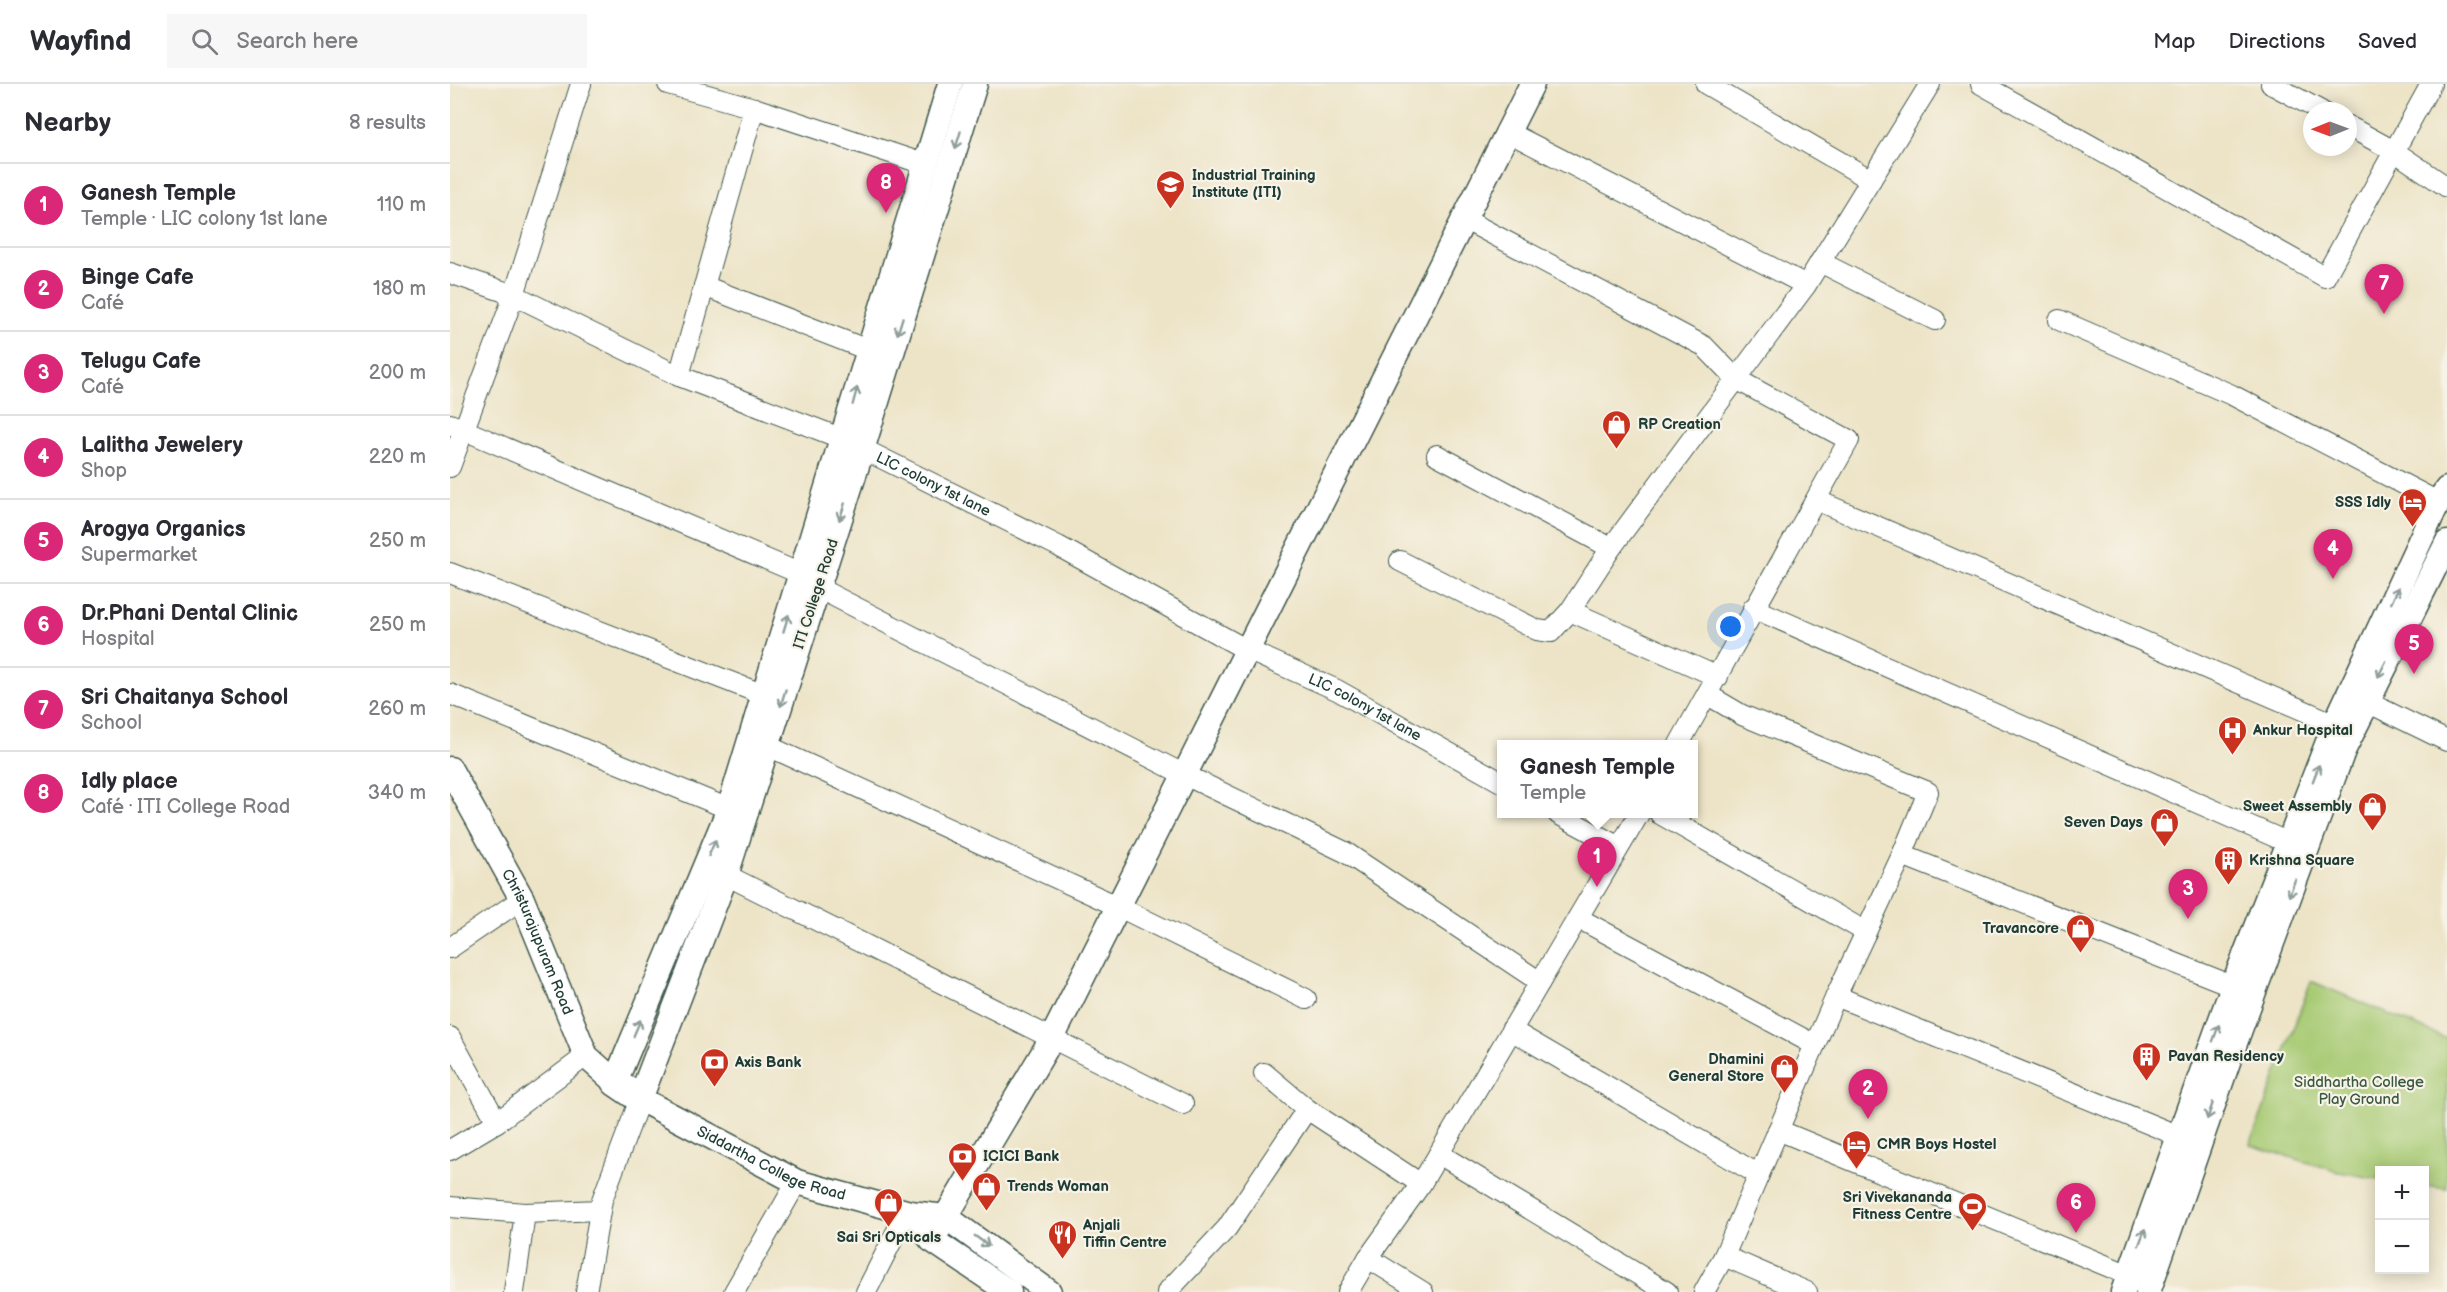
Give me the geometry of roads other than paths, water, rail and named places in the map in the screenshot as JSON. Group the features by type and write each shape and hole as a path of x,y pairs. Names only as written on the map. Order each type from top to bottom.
{"main road":[{"name":"Christurajupuram Road","path":"615,1082 640,1099"}],"street":[{"path":"450,467 457,426 514,295 581,84"},
{"path":"668,84 754,108 924,164"},
{"name":"ITI College Road","path":"853,445 868,350 950,84"},
{"name":"ITI College Road","path":"615,1082 729,809 764,694 809,581 975,84"},
{"path":"932,1240 1051,1040 1245,649 1506,131 1532,84"},
{"path":"1706,84 1871,180"},
{"path":"1400,561 1545,633 1551,632 1570,611 1611,548 1806,285 1930,84"},
{"path":"1981,84 2325,277 2431,84"},
{"path":"2271,84 2304,102"},
{"path":"679,376 754,108"},
{"path":"1506,131 1806,285"},
{"path":"2357,131 2394,151 2447,187"},
{"path":"1462,218 1704,346 1736,379 1849,440 1753,608 1718,677 1681,740"},
{"path":"1820,262 1935,320"},
{"name":"LIC colony 1st lane","path":"450,273 514,295 679,376 853,445 1058,546 1245,649 1337,690 1497,780"},
{"path":"704,286 868,350"},
{"path":"1778,1130 2126,1284 2188,1140 2343,751 2358,697 2443,496 2232,395 2059,320"},
{"path":"457,426 809,581 1183,774 1346,852 1540,982"},
{"path":"1437,455 1611,548"},
{"path":"1816,500 2336,723"},
{"path":"2148,1292 2188,1140 2233,986 2336,723 2358,697 2447,543"},
{"path":"450,573 764,694"},
{"name":"ITI College Road","path":"640,1099 726,875 768,746 809,581"},
{"path":"1753,608 2289,843"},
{"path":"1570,611 1718,677"},
{"path":"450,694 729,809"},
{"path":"1704,1292 1724,1256 1836,996 1902,855 1928,792 1742,715 1708,695"},
{"path":"2358,697 2447,741"},
{"path":"768,746 1117,906 1306,999"},
{"name":"Christurajupuram Road","path":"450,770 522,899 586,1056 615,1082"},
{"path":"1567,818 1619,847"},
{"path":"1348,1292 1368,1258 1421,1184 1636,818"},
{"path":"1669,818 1866,932"},
{"path":"1902,855 2233,986"},
{"path":"726,875 1051,1040 1183,1104"},
{"path":"450,948 522,899"},
{"path":"1578,918 1815,1045"},
{"path":"1836,996 2188,1140"},
{"path":"1511,1030 1759,1175"},
{"path":"450,1037 497,1122"},
{"path":"450,1150 497,1122 586,1056"},
{"path":"1264,1073 1307,1108 1421,1184"},
{"path":"586,1292 600,1210 640,1099"},
{"name":"Siddartha College Road","path":"640,1099 797,1182 909,1212 946,1217 1049,1292"},
{"path":"1167,1292 1227,1228 1307,1108"},
{"path":"1439,1154 1667,1292"},
{"path":"734,1292 797,1182"},
{"path":"450,1207 525,1213 600,1210"},
{"path":"866,1292 909,1212 932,1240 1009,1292"},
{"path":"514,1292 525,1213"},
{"path":"1724,1256 1807,1292"},
{"path":"1368,1258 1423,1292"}],"place":[{"name":"Industrial Training Institute (ITI)","path":"1171,210"},
{"name":"Idly place","path":"886,213"},
{"name":"Sri Chaitanya School","path":"2384,314"},
{"name":"RP Creation","path":"1617,450"},
{"name":"SSS Idly","path":"2412,528"},
{"name":"Lalitha Jewelery","path":"2333,579"},
{"name":"Arogya Organics","path":"2414,674"},
{"name":"Ankur Hospital","path":"2232,756"},
{"name":"Sweet Assembly","path":"2373,832"},
{"name":"Seven Days","path":"2164,848"},
{"name":"Krishna Square","path":"2228,886"},
{"name":"Ganesh Temple","path":"1597,887"},
{"name":"Telugu Cafe","path":"2188,919"},
{"name":"Travancore","path":"2080,954"},
{"name":"Pavan Residency","path":"2147,1082"},
{"name":"Axis Bank","path":"714,1088"},
{"name":"Dhamini General Store","path":"1785,1094"},
{"name":"Binge Cafe","path":"1868,1119"},
{"name":"CMR Boys Hostel","path":"1856,1170"},
{"name":"ICICI Bank","path":"962,1182"},
{"name":"Trends Woman","path":"986,1212"},
{"name":"Sai Sri Opticals","path":"889,1228"},
{"name":"Sri Vivekananda Fitness Centre","path":"1973,1232"},
{"name":"Dr.Phani Dental Clinic","path":"2076,1233"},
{"name":"Anjali Tiffin Centre","path":"1062,1260"}],"park label":[{"name":"Siddhartha College Play Ground","path":"2359,1090"}]}
